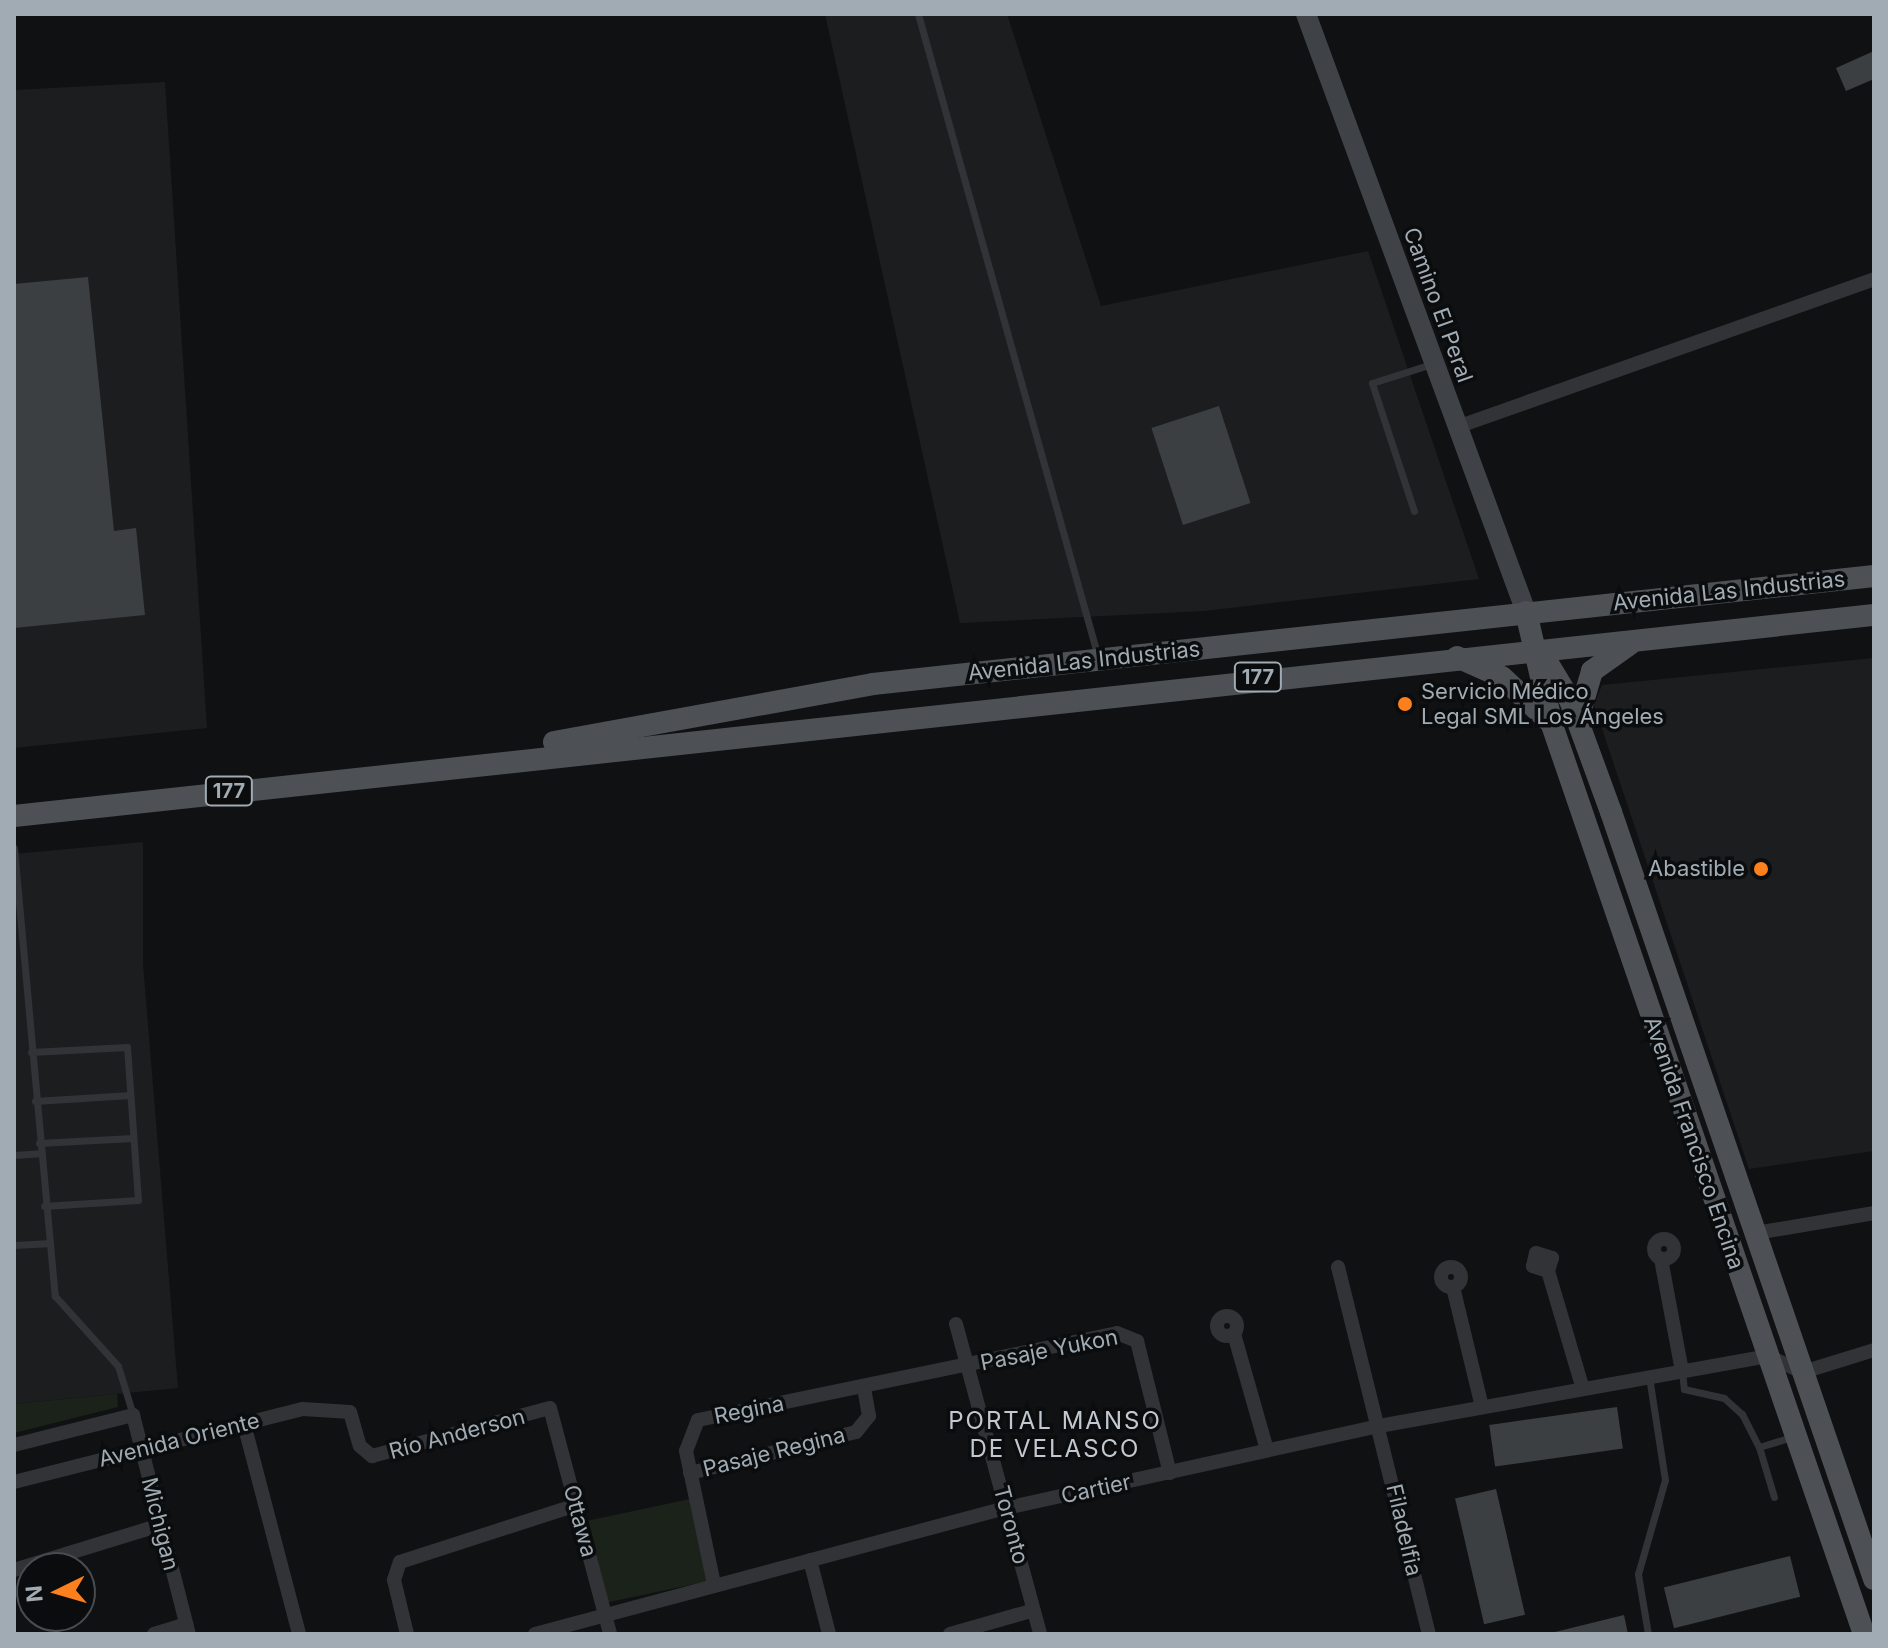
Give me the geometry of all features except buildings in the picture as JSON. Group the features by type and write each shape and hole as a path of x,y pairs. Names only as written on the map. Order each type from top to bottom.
{"main road":[{"name":"Avenida Las Industrias","path":"443,765 779,697 1099,659 1874,576"},
{"name":"Avenida Francisco Encina","path":"1526,612 1538,648 1552,725 1656,1036 1864,1634"},
{"name":"Avenida Las Industrias","path":"14,816 443,765 1450,655 1641,640 1874,615"},
{"path":"1578,724 1592,671 1641,640"},
{"name":"Avenida Francisco Encina","path":"1538,648 1578,724 1611,812 1874,1579"},
{"path":"1450,655 1502,677 1552,725"},
{"path":"1584,819 1611,812"},
{"path":"1656,1036 1683,1028"}],"street":[{"name":"Camino El Peral","path":"1306,14 1526,612"},
{"path":"1457,427 1874,279"},
{"path":"1756,1233 1874,1213"},
{"path":"1661,1259 1682,1371"},
{"name":"Filadelfia","path":"1338,1267 1429,1634"},
{"path":"1548,1271 1583,1389"},
{"path":"1453,1287 1482,1407"},
{"name":"Toronto","path":"956,1324 1040,1634"},
{"path":"1234,1334 1267,1450"},
{"name":"Pasaje Yukon","path":"967,1366 1129,1335 1137,1341 1170,1473"},
{"path":"1768,1356 1803,1372 1874,1350"},
{"name":"Cartier","path":"535,1634 1006,1508 1379,1426 1768,1356"},
{"name":"Regina","path":"714,1584 690,1473 686,1437 698,1420 967,1366"},
{"name":"Pasaje Regina","path":"690,1473 856,1432 869,1416 864,1387"},
{"name":"Río Anderson","path":"345,1409 372,1456 550,1408"},
{"name":"Ottawa","path":"550,1408 610,1634"},
{"name":"Avenida Oriente","path":"14,1482 303,1409 345,1409"},
{"name":"Avenida Oriente","path":"14,1445 133,1415"},
{"name":"Michigan","path":"133,1415 187,1629"},
{"path":"244,1424 299,1634"},
{"path":"407,1634 394,1580 400,1562 576,1505"},
{"path":"14,1570 160,1525"},
{"path":"810,1560 829,1634"},
{"path":"950,1634 1034,1610"},
{"path":"154,1634 187,1629"}],"lane":[{"path":"918,14 1099,659"},
{"path":"1414,511 1372,383 1434,364"},
{"path":"14,848 47,1243 55,1296 118,1366 133,1415"},
{"path":"31,1052 127,1047 138,1200 44,1206"},
{"path":"35,1101 130,1095"},
{"path":"39,1143 133,1138"},
{"path":"14,1155 40,1153"},
{"path":"14,1245 47,1243"},
{"path":"1682,1371 1684,1389 1724,1398 1759,1447 1774,1497"},
{"path":"1648,1634 1638,1574 1665,1480 1649,1377"},
{"path":"1759,1447 1796,1436"}],"shaded area":[{"path":"825,14 1007,14 1101,306 1368,251 1479,579 1204,611 960,623"},
{"path":"165,82 207,728 14,748 14,90"},
{"path":"1874,658 1874,1151 1749,1169 1594,705 1602,685"},
{"path":"143,842 143,964 178,1388 14,1404 14,854"},
{"path":"117,1394 118,1407 14,1433 14,1404"},
{"path":"690,1499 707,1581 605,1603 587,1521"}],"place":[{"name":"Servicio Médico Legal SML Los Ángeles","path":"1405,704"},
{"name":"Abastible","path":"1761,869"}],"district":[{"name":"PORTAL MANSO DE VELASCO","path":"1055,1435"}]}
